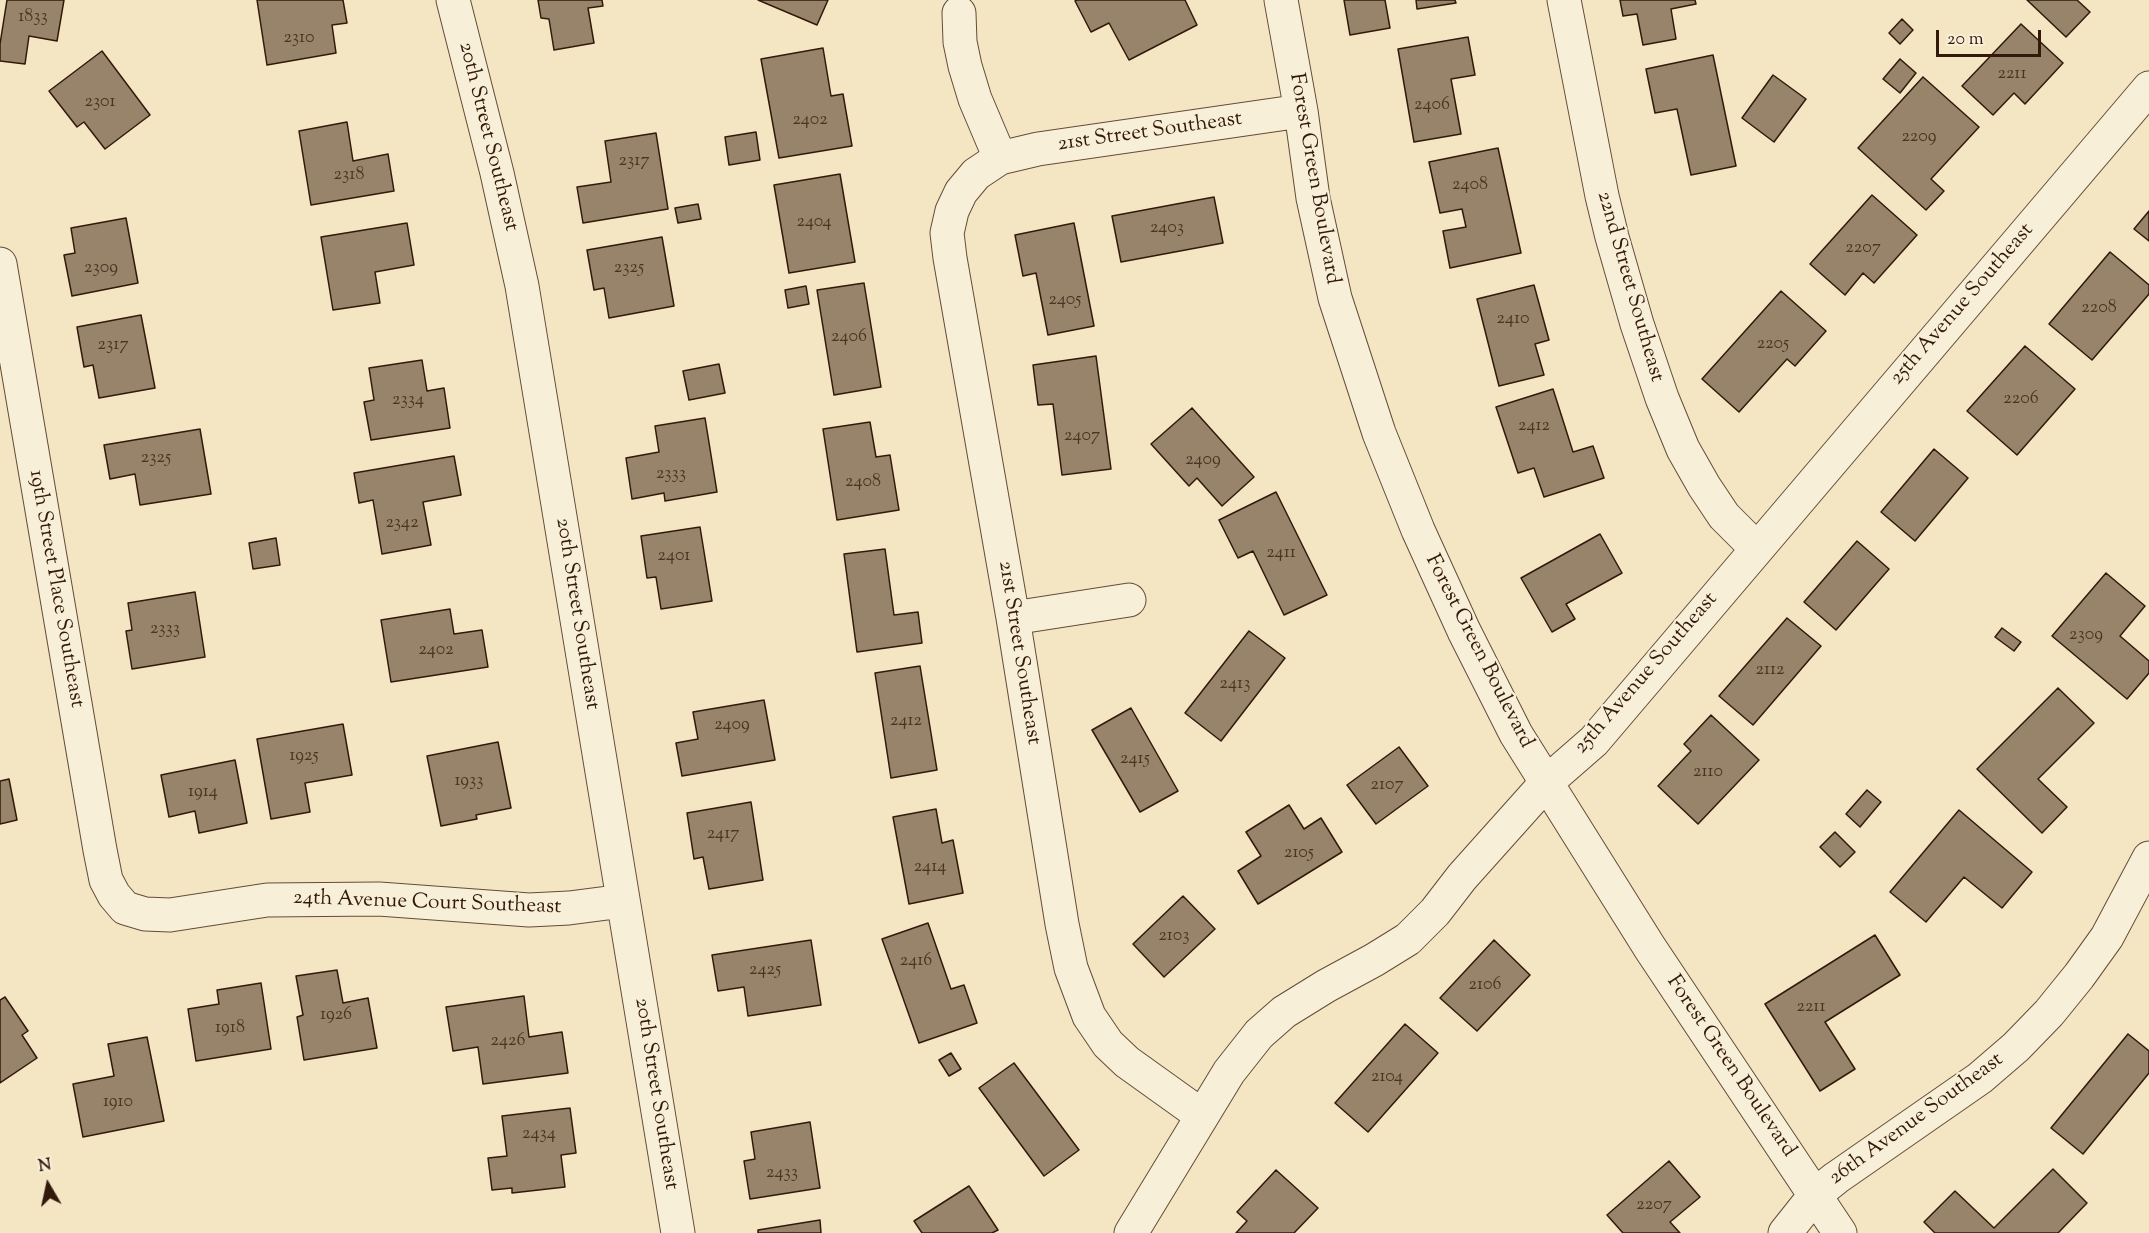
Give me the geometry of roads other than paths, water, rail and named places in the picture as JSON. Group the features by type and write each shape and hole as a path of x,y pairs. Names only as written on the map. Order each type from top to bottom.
{"street":[{"name":"20th Street Southeast","path":"453,0 497,173 522,286 678,1233"},
{"name":"Forest Green Boulevard","path":"1281,0 1301,111 1313,198 1335,298 1379,433 1418,530 1464,631 1516,734 1650,948 1840,1233"},
{"name":"22nd Street Southeast","path":"1564,0 1609,227 1637,324 1662,398 1683,449 1704,486 1724,516 1756,548"},
{"path":"959,13 960,42 965,66 975,99 1000,158"},
{"name":"25th Avenue Southeast","path":"1131,1233 1229,1072 1259,1034 1284,1012 1408,939 1435,912 1461,877 1546,782 1594,741 2149,88"},
{"name":"21st Street Southeast","path":"1201,1116 1127,1062 1108,1044 1089,1016 1066,949 1013,618 947,233 952,211 961,192 976,174 1000,158 1038,149 1301,111"},
{"name":"19th Street Place Southeast","path":"0,264 99,850 106,880 114,895 125,908"},
{"path":"1013,618 1129,600"},
{"name":"26th Avenue Southeast","path":"1785,1233 1816,1194 1980,1078 2016,1047 2049,1013 2100,947 2149,858"},
{"name":"24th Avenue Court Southeast","path":"125,908 145,914 170,915 267,900 379,898 529,910 569,908 623,901"}]}
